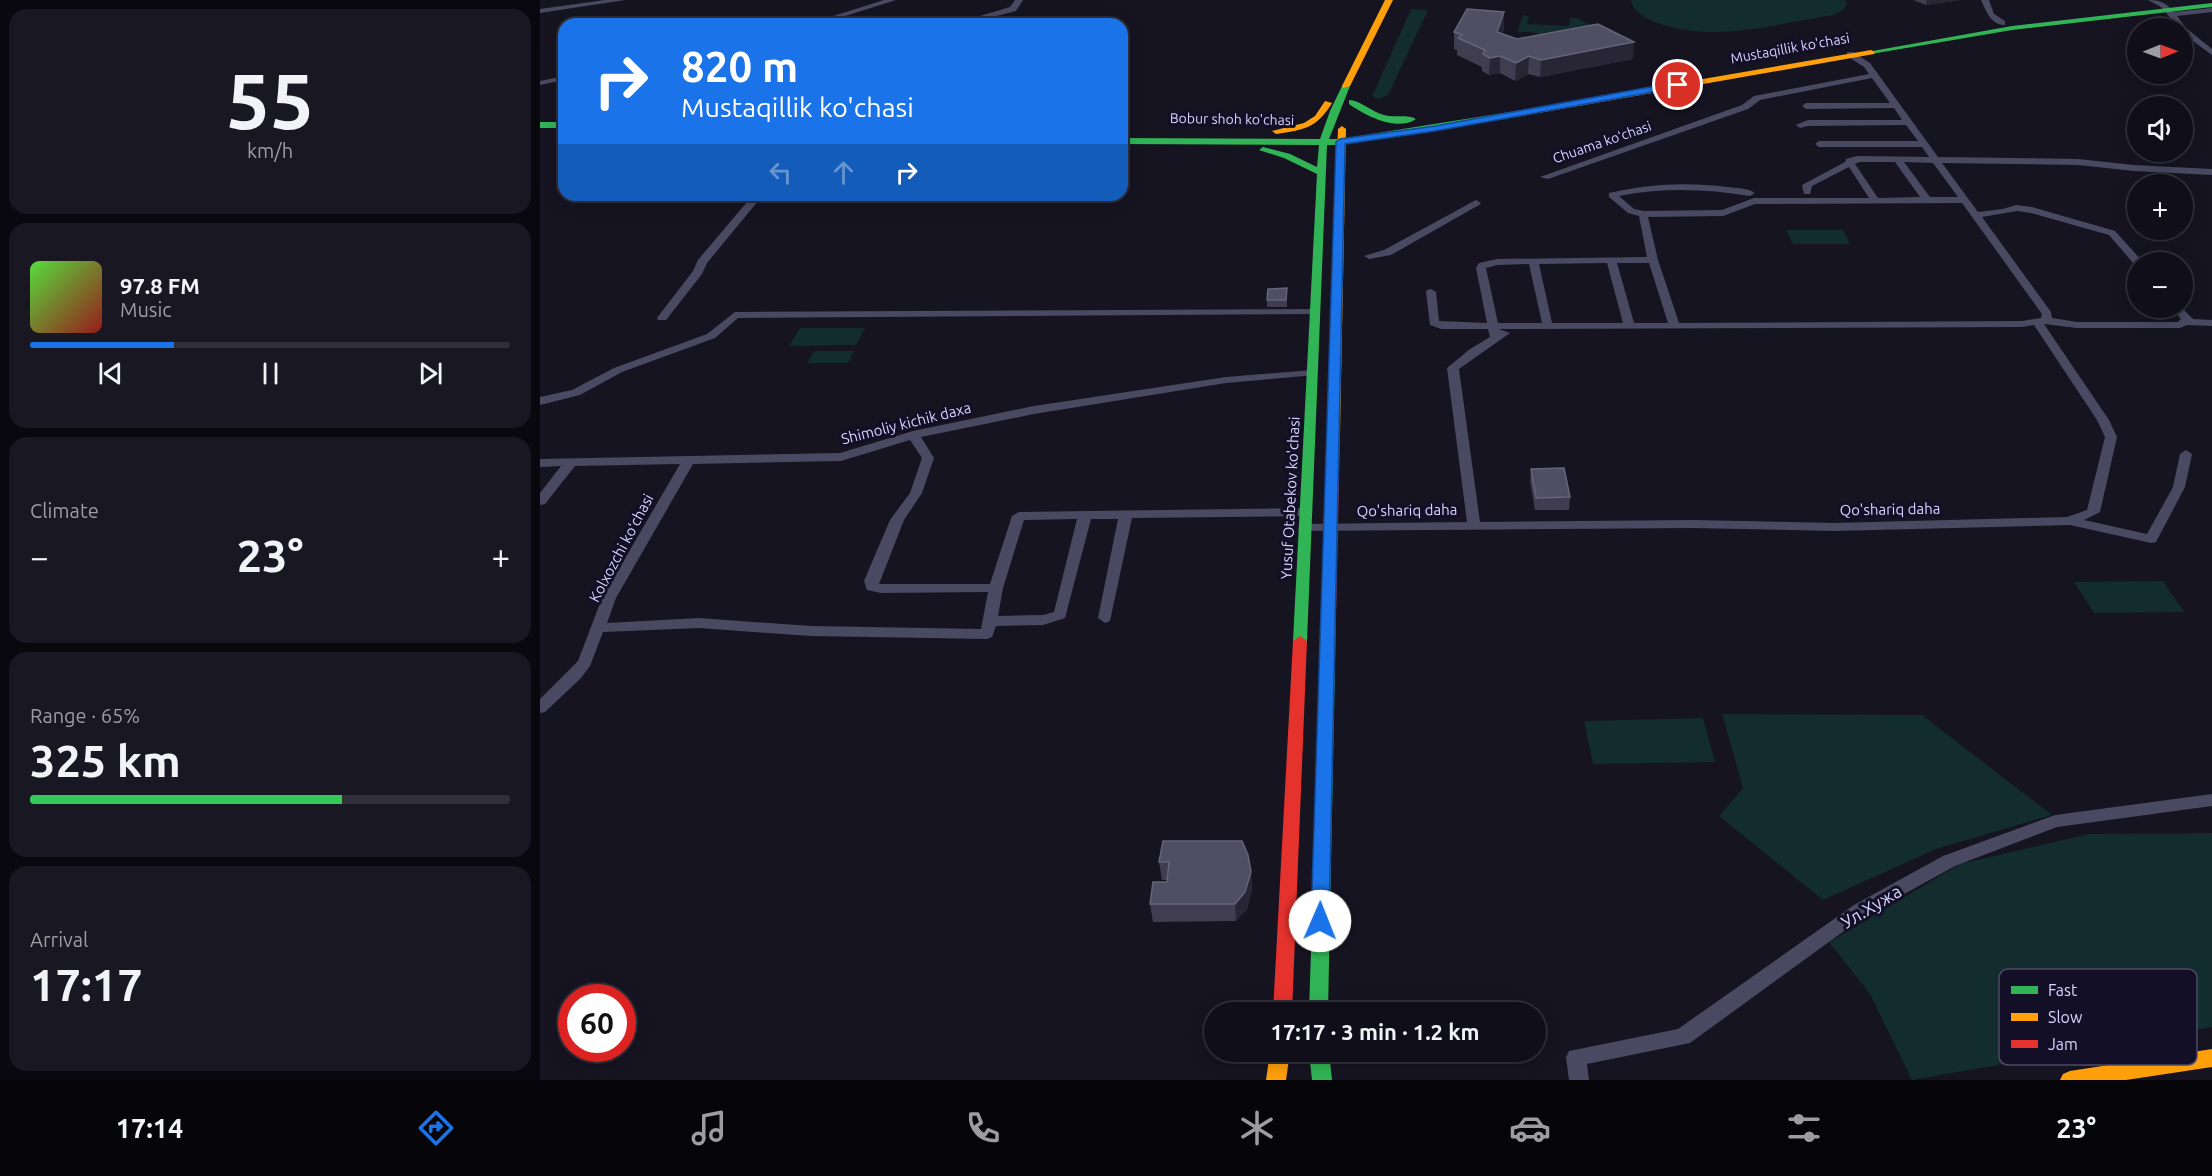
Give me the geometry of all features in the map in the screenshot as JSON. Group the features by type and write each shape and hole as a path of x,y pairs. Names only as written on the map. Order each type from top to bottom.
{"main road":[{"name":"Yusuf Otabekov ko'chasi","path":"1282,1002 1323,139 1389,0"},
{"path":"1318,1002 1340,139 1352,102 1401,0"},
{"name":"Mustaqillik ko'chasi","path":"1340,139 2007,25 2212,1"},
{"name":"Mustaqillik ko'chasi","path":"2163,8 2212,5"},
{"name":"Mustaqillik ko'chasi","path":"1340,139 1435,128 1948,35"},
{"path":"1242,136 1303,128 1317,122 1358,45 1363,39 1371,36"},
{"path":"1352,102 1373,118 1383,121 1406,120 1460,111 1490,112"},
{"path":"540,125 558,125"},
{"path":"540,131 558,132"},
{"name":"Bobur shoh ko'chasi","path":"1128,139 1242,136 1323,139"},
{"name":"Bobur shoh ko'chasi","path":"1128,139 1340,139"},
{"path":"1128,140 1145,145 1248,148 1287,156 1322,173"},
{"path":"1276,1080 1279,1062"},
{"path":"1320,1062 1322,1080"},
{"path":"2070,1080 2186,1065"}],"street":[{"path":"540,11 621,0"},
{"path":"832,18 892,0"},
{"path":"979,18 1012,9 1019,0"},
{"path":"1985,0 1991,15 2007,25"},
{"path":"2163,8 2212,10"},
{"path":"2193,38 2212,53"},
{"name":"Qo'shariq daha","path":"1850,54 1863,61 1875,75 1936,159 2047,314 2042,321"},
{"name":"Chuama koʻchasi","path":"1545,177 1745,107 1757,98 1875,75"},
{"path":"540,83 558,79"},
{"path":"1806,106 1896,105"},
{"path":"1800,125 1909,122"},
{"path":"1819,144 1925,144"},
{"path":"1807,192 1807,185 1849,161 1857,159 2078,162 2142,169 2212,172"},
{"path":"1898,159 1927,200"},
{"path":"1849,161 1876,201"},
{"path":"1843,201 1833,191 1807,192 1752,197 1723,213 1644,214 1631,211 1612,195 1646,187 1701,185 1752,197 1843,201 1965,200"},
{"path":"662,318 698,272 702,262 753,201"},
{"path":"1369,256 1387,253 1476,203"},
{"path":"1976,215 2004,212 2016,208 2032,210 2112,233 2129,252"},
{"path":"1644,214 1653,260 1675,327"},
{"path":"1431,292 1437,325 1493,331 1481,268 1483,265 1497,262 1653,260"},
{"path":"1533,261 1548,327"},
{"path":"1611,261 1630,327"},
{"path":"540,401 576,393 618,370 711,336 735,315 1315,312"},
{"path":"2186,318 2187,322"},
{"path":"2042,321 2077,325 2173,325 2187,322 2212,322"},
{"name":"Qo'shariq daha","path":"1474,526 1453,368 1493,331 1520,326 1675,327 2042,321"},
{"name":"Qo'shariq daha","path":"1305,528 1883,526 2069,521 2092,512 2111,437 2103,420 2042,321"},
{"name":"Shimoliy kichik daxa","path":"540,463 572,460 841,457 913,435 1034,410 1226,380 1312,373"},
{"path":"913,435 928,458 916,493 897,520 871,580 872,587 881,590 996,588"},
{"path":"2069,521 2102,526 2151,539 2181,483 2186,469 2186,454"},
{"name":"Kolxozchi koʻchasi","path":"540,708 576,674 585,662 609,598 689,459"},
{"path":"540,501 572,460"},
{"path":"599,627 699,623 868,634 987,634 996,588 1019,516 1306,512"},
{"path":"1105,618 1126,514"},
{"path":"991,621 1042,620 1060,615 1084,515"},
{"name":"Ул.Хужа","path":"1579,1080 1576,1057 1683,1037 1860,910 1949,861 2055,821 2212,800"}],"green space":[{"path":"1632,0 1845,0 1847,3 1844,9 1834,15 1747,30 1709,32 1684,30 1657,23 1637,11 1631,3"},
{"path":"1411,9 1428,10 1388,95 1379,99 1372,97"},
{"path":"1523,15 1529,16 1527,24 1569,26 1570,18 1577,18 1592,26 1547,36 1531,32 1517,32"},
{"path":"1786,230 1843,230 1850,244 1793,244"},
{"path":"800,328 865,328 856,345 789,346"},
{"path":"814,351 854,351 848,363 808,363"},
{"path":"2163,581 2184,612 2094,613 2074,582"},
{"path":"1722,714 1922,715 2052,815 1936,849 1823,900 1719,816 1743,788"},
{"path":"1703,718 1715,762 1593,764 1584,721"},
{"path":"2212,833 2212,1027 2197,1030 2197,969 1999,969 1999,1065 1912,1080 1870,994 1829,942 1960,864 2088,834"}],"building":[{"path":"1467,9 1504,12 1497,32 1517,39 1598,24 1634,42 1541,60 1529,56 1516,63 1500,56 1490,58 1483,54 1485,50 1458,38 1462,35 1454,32"},
{"path":"1287,288 1286,300 1267,300 1268,289"},
{"path":"1564,468 1570,497 1536,498 1531,469"},
{"path":"1163,841 1242,841 1248,855 1251,872 1245,892 1235,904 1150,904 1153,882 1167,882 1169,862 1159,862"}],"traffic: fast":[{"path":"1871,52 2012,28 2212,5"},
{"path":"1300,641 1323,143 1346,86"},
{"path":"1352,102 1380,117 1395,120 1412,119"},
{"path":"1128,141 1340,142 1516,114"},
{"path":"540,125 558,125"},
{"path":"1263,150 1287,156 1322,173"},
{"path":"1318,1002 1329,615"},
{"path":"1320,1062 1322,1080"}],"traffic: slow":[{"path":"1346,86 1389,0"},
{"path":"1516,114 1871,52"},
{"path":"1276,131 1294,129 1313,122 1328,103"},
{"path":"1334,433 1342,129"},
{"path":"2197,1060 2212,1058"},
{"path":"1276,1080 1279,1062"},
{"path":"2070,1080 2167,1065"}],"traffic: jam":[{"path":"1329,615 1334,433"},
{"path":"1282,1002 1300,641"}],"route":[{"path":"1320,921 1340,142 1388,136 1678,85"}]}
